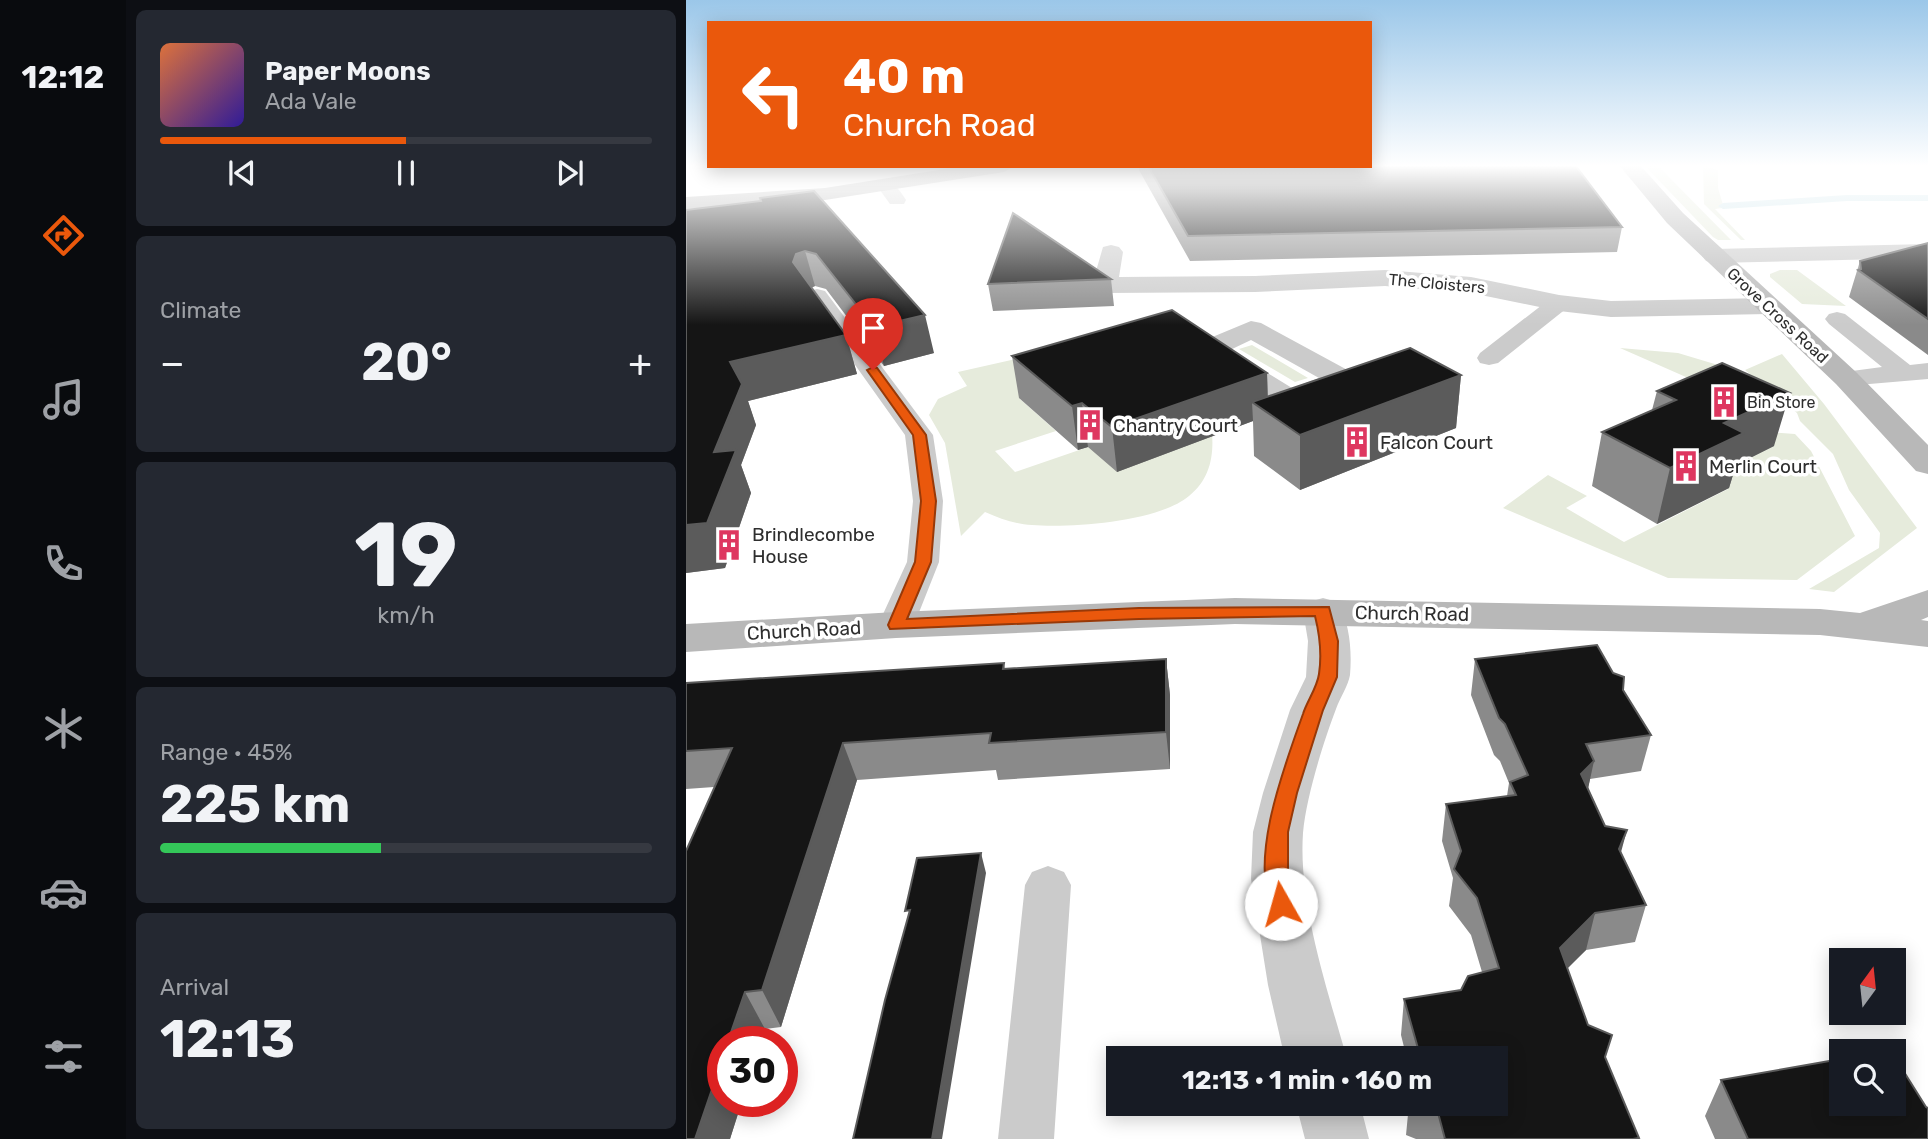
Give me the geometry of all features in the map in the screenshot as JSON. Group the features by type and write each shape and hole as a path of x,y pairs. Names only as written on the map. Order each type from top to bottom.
{"main road":[{"name":"Grove Cross Road","path":"1675,218 1846,378 1928,464"},
{"path":"1864,625 1928,603"},
{"name":"Church Road","path":"687,639 1139,613 1323,611 1820,622 1928,634"}],"street":[{"path":"1714,256 1928,251"},
{"name":"The Cloisters","path":"1111,252 1102,295 1374,278 1429,280 1510,291 1559,303 1611,309 1768,306"},
{"path":"1251,329 1255,284"},
{"path":"1313,1046 1297,985 1277,879 1278,832 1287,793 1313,710 1328,677 1329,641 1323,611"},
{"path":"1331,1116 1337,1139"}],"lane":[{"path":"816,296 911,420 919,435 928,501 923,562 896,625"},
{"path":"1489,358 1559,303"},
{"path":"1837,319 1916,372"},
{"path":"1846,378 1916,372"},
{"path":"1026,1139 1048,885"}],"shaded area":[{"path":"1695,218 1709,218 1731,240 1718,240"},
{"path":"1719,218 1724,218 1745,240 1741,240"},
{"path":"1780,270 1797,270 1846,306 1802,304 1770,277 1770,274"},
{"path":"1252,345 1308,378 1295,382 1239,349"},
{"path":"1620,348 1678,353 1728,368 1745,403"},
{"path":"1782,354 1824,404 1917,528 1834,592 1809,589 1879,548 1880,533 1849,490 1833,454 1800,421 1797,413 1745,370"},
{"path":"1029,356 1020,399 1056,431 995,451 1015,472 1088,447 1212,433 1209,468 1196,490 1175,505 1157,512 1091,524 1026,524 985,512 961,536 945,443 929,415 938,399 967,386 958,372"},
{"path":"1741,430 1795,434 1811,451 1855,536 1797,580 1668,578 1503,508 1548,475 1587,496 1566,508 1624,542 1728,489"}],"building":[{"path":"686,218 838,218 925,315 874,327 816,254 805,251 796,254 793,262 846,335 730,362 742,384 714,452 736,450 707,523 686,525"},
{"path":"1011,218 1021,218 1111,279 988,284"},
{"path":"1178,218 1615,218 1622,227 1188,236"},
{"path":"1928,243 1928,319 1858,270 1861,269 1860,261"},
{"path":"1172,310 1267,373 1112,427 1082,403 1072,406 1012,356"},
{"path":"1410,348 1461,375 1300,435 1252,402"},
{"path":"1722,363 1790,393 1724,423 1744,433 1670,468 1602,432 1676,400 1657,391"},
{"path":"1597,645 1613,673 1624,677 1623,690 1651,735 1586,744 1594,761 1581,774 1605,826 1627,830 1619,849 1646,905 1595,913 1560,948 1588,1025 1612,1035 1605,1057 1639,1138 1445,1139 1439,1116 1508,1116 1508,1046 1417,1046 1404,999 1461,990 1468,976 1499,968 1477,898 1454,869 1461,851 1446,804 1516,795 1510,782 1528,775 1505,724 1499,718 1475,659"},
{"path":"1166,659 1166,732 989,743 991,733 843,743 762,990 745,992 733,1026 707,1026 707,1104 695,1139 686,1139 686,851 732,748 686,751 686,683 1004,663 1003,669"},
{"path":"981,853 932,1139 853,1139 885,1000 910,910 905,911 917,858"},
{"path":"1829,1061 1829,1116 1906,1116 1906,1075 1928,1108 1928,1139 1748,1139 1721,1080"}],"place":[{"name":"Bin Store","path":"1724,402"},
{"name":"Chantry Court","path":"1090,425"},
{"name":"Falcon Court","path":"1357,442"},
{"name":"Merlin Court","path":"1686,466"},
{"name":"Brindlecombe House","path":"729,545"}],"route":[{"path":"873,370 911,420 919,435 928,501 923,562 896,625 1139,613 1323,611 1329,641 1328,677 1313,710 1287,793 1278,832 1277,879 1281,904"}]}
